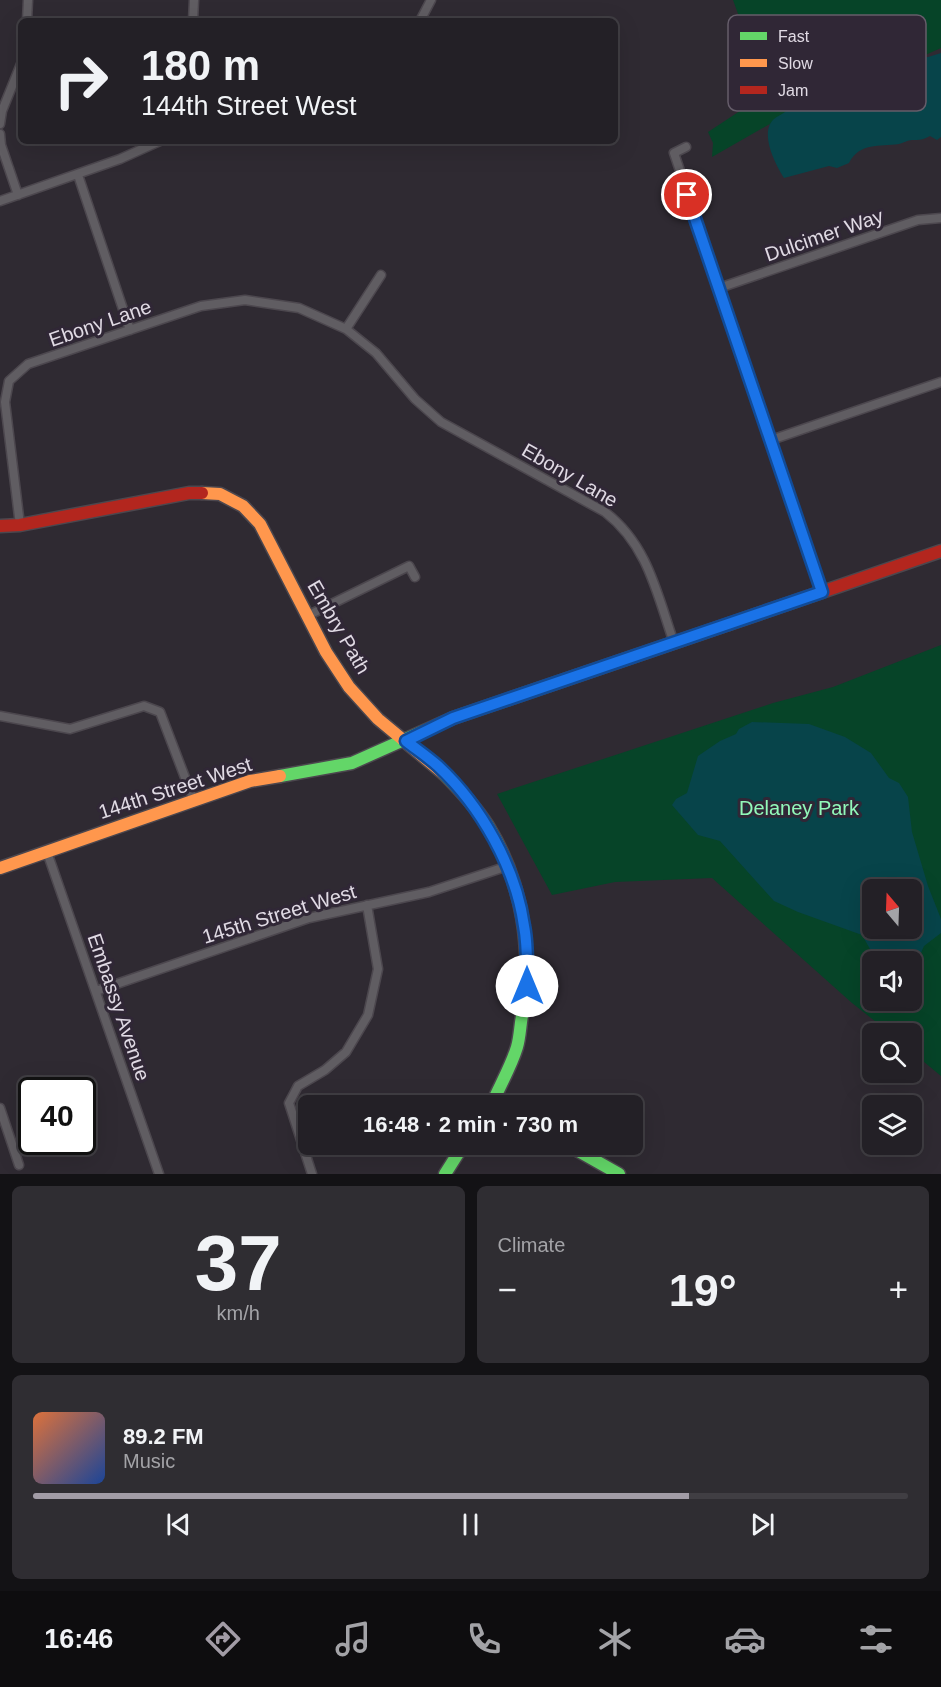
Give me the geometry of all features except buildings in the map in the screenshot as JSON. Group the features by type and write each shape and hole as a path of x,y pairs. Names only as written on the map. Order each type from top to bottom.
{"street":[{"path":"27,18 28,0"},
{"path":"193,18 194,0"},
{"path":"422,18 431,0"},
{"path":"0,124 2,111 18,71"},
{"path":"0,134 1,146 18,195"},
{"path":"0,201 78,175 153,144"},
{"path":"686,147 674,153 822,592"},
{"path":"78,175 130,330"},
{"name":"Dulcimer Way","path":"719,288 918,220 941,218"},
{"path":"346,329 381,275"},
{"name":"Ebony Lane","path":"20,525 5,402 9,381 28,364 201,306 245,300 299,308 346,329 376,353 415,399 441,422 605,512 622,525 643,555 674,643"},
{"path":"771,440 941,382"},
{"name":"Embry Path","path":"0,526 20,525 189,493 220,494 243,506 260,524 326,652 349,687 378,719 438,767 465,795 488,826 508,866 524,924 527,986 517,1047 498,1095"},
{"name":"144th Street West","path":"0,867 250,781 352,763 406,741 453,718 941,551"},
{"path":"307,616 409,566 415,578"},
{"path":"0,717 70,729 144,706 160,712 194,801"},
{"name":"Embassy Avenue","path":"47,852 159,1174"},
{"name":"145th Street West","path":"96,991 309,918 429,892 508,866"},
{"path":"312,1174 289,1103 297,1086 325,1070 346,1052 368,1015 378,969 367,904"},
{"path":"1,1112 20,1165"},
{"path":"445,1174 457,1155"},
{"path":"585,1155 619,1174"}],"green space":[{"path":"733,0 941,0 941,48 926,55 926,15 738,15"},
{"path":"740,111 799,111 768,125 712,157 713,143 708,132"},
{"name":"Delaney Park","path":"941,645 941,1076 922,1060 922,1023 877,1023 862,1011 922,1011 922,951 862,951 862,1011 712,878 615,882 552,895 497,794 773,703 833,687"}],"water":[{"path":"941,53 941,137 937,140 930,136 899,144 871,147 853,156 849,163 837,168 829,166 784,178 773,157 768,140 770,125 774,119 786,111 926,111 926,57"},
{"path":"752,722 809,724 845,737 871,753 889,778 899,783 908,797 912,832 928,886 941,919 941,933 924,946 922,951 870,951 864,939 922,939 922,879 862,879 862,935 774,901 720,841 698,835 672,805 676,799 687,793 698,756 720,741 736,734 739,729"}],"traffic: fast":[{"path":"280,776 352,763 453,718 729,624"},
{"path":"444,774 478,812 500,848 510,871 522,918 526,967 519,1039 512,1062 496,1095"},
{"path":"445,1174 457,1155"},
{"path":"585,1155 619,1174"}],"traffic: slow":[{"path":"202,493 220,494 243,506 260,524 326,652 349,687 378,719 444,774"},
{"path":"0,868 250,781 280,776"}],"traffic: jam":[{"path":"0,526 20,525 189,493 202,493"},
{"path":"729,624 941,551"}],"route":[{"path":"527,986 524,924 508,866 488,826 465,795 438,767 406,741 453,718 822,592 687,195"}]}
